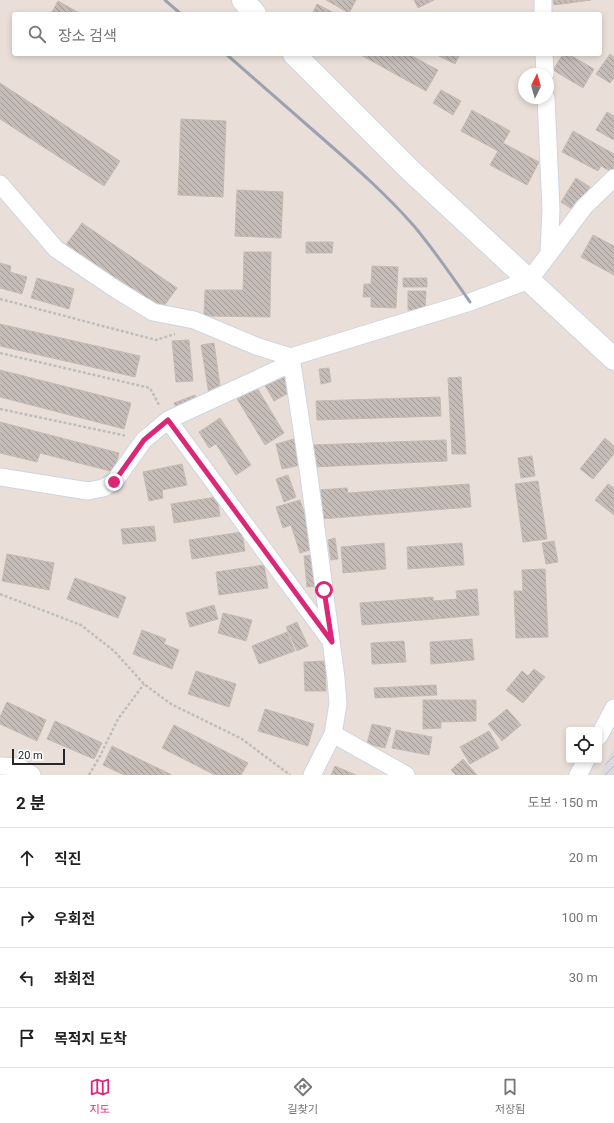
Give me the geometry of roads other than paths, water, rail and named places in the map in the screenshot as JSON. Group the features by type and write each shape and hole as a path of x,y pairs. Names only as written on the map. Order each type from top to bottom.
{"street":[{"path":"243,0 253,12"},
{"path":"543,0 543,12"},
{"path":"296,56 410,170 614,359"},
{"path":"544,56 545,68"},
{"path":"546,104 551,210 550,254"},
{"path":"0,477 88,490 103,488 114,482 144,440 168,420 281,368 291,357 470,302 529,280 584,207 614,178"},
{"path":"0,184 56,249 153,312 194,320 256,346 291,357"},
{"path":"291,357 332,642 338,704 333,734 312,775"},
{"path":"168,420 332,642"},
{"path":"602,730 614,708"},
{"path":"333,734 406,775"},
{"path":"578,775 584,763"},
{"path":"0,766 19,767 32,775"}],"railway":[{"path":"165,0 179,12"},
{"path":"228,56 370,180 429,244 470,302"}]}
